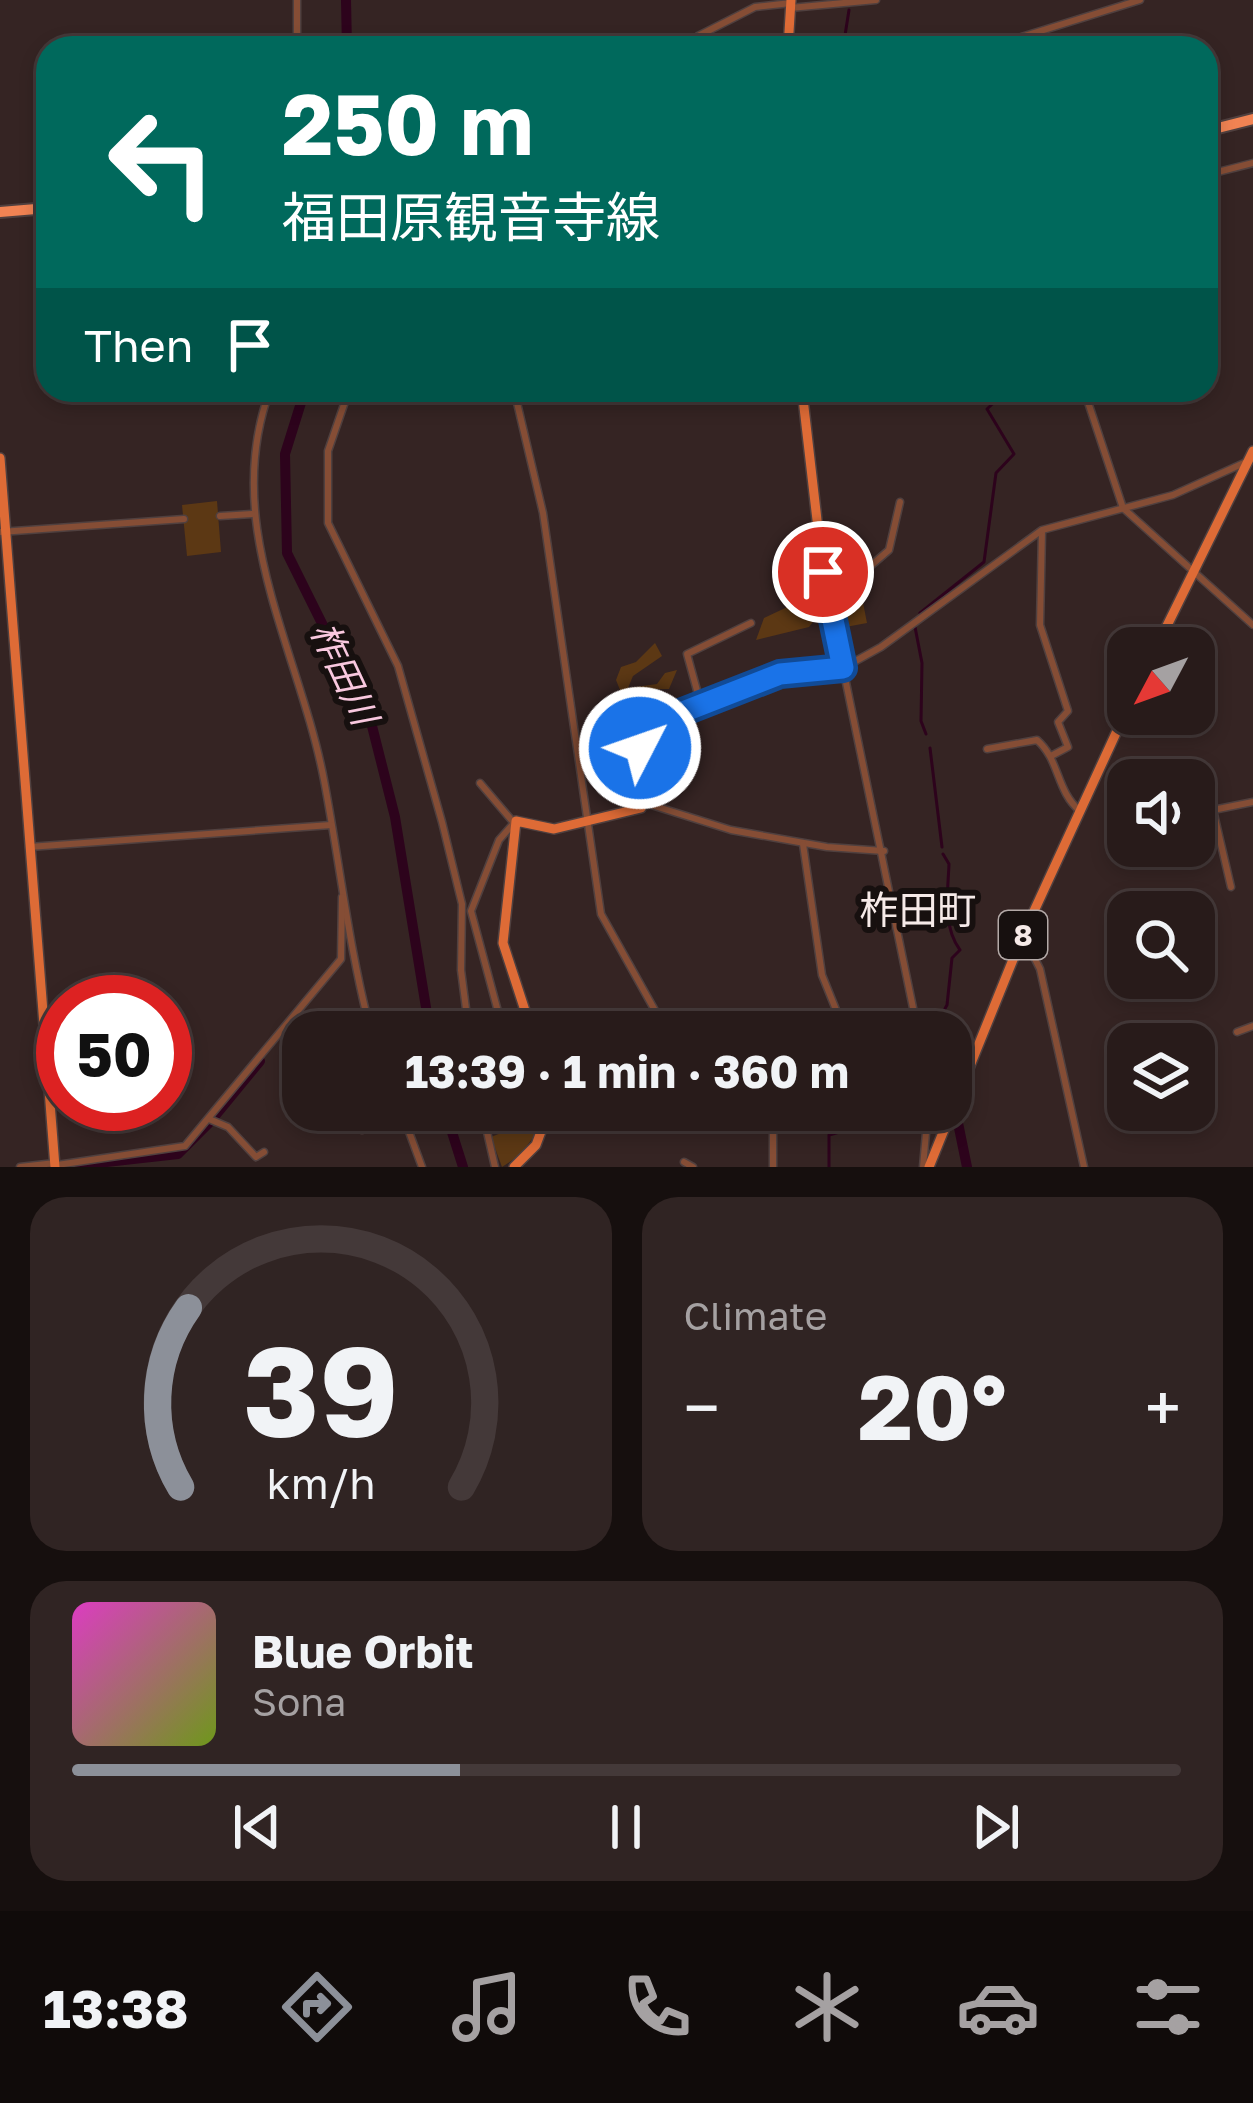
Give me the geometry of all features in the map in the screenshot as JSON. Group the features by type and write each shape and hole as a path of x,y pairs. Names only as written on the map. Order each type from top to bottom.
{"highway":[{"path":"1218,127 1253,119"},
{"path":"0,212 36,209"}],"main road":[{"path":"789,36 791,4"},
{"path":"525,1011 502,943 514,823 554,829 590,824 645,803 644,730 794,670 843,668 825,588 803,402"},
{"path":"1166,627 1253,451"},
{"path":"0,458 55,1165"},
{"name":"8","path":"972,1059 1023,934 1115,735"},
{"path":"514,1167 536,1145 541,1131"},
{"name":"8","path":"926,1167 942,1131"}],"street":[{"path":"297,0 297,36"},
{"path":"698,36 754,7 876,0"},
{"path":"1016,36 1140,0"},
{"path":"1218,172 1253,163"},
{"path":"267,402 254,445 252,514 314,735 366,1011"},
{"path":"345,402 328,451 328,523 398,666 462,904 461,970 466,1011"},
{"path":"517,402 543,513 590,824 591,872 601,914 656,1011"},
{"path":"1088,402 1123,508 1253,625"},
{"path":"914,1011 843,668 881,647 1042,530 1173,495 1244,464"},
{"path":"825,588 867,569 889,550 900,502"},
{"path":"220,516 252,514"},
{"path":"3,532 184,519"},
{"path":"1042,530 1040,625 1068,711 1058,722 1068,747 1051,756"},
{"path":"701,705 687,654 751,622"},
{"path":"987,749 1029,739 1051,756 1061,792 1080,811"},
{"path":"480,783 514,823 499,840 472,904 494,1011"},
{"path":"1231,887 1213,810 1253,802"},
{"path":"645,803 731,830 884,851"},
{"path":"29,848 331,825"},
{"path":"802,842 822,975 837,1011"},
{"path":"343,887 344,954 358,978"},
{"path":"462,904 472,904"},
{"path":"1023,934 1040,970 1084,1167"},
{"path":"20,1167 178,1150 344,954"},
{"path":"1237,1032 1253,1026"},
{"path":"208,1119 234,1132 256,1157 264,1152"},
{"path":"409,1131 422,1167"},
{"path":"487,1131 495,1167"},
{"path":"773,1131 773,1167"},
{"path":"926,1167 930,1131"},
{"path":"684,1162 693,1167"}],"shaded area":[{"path":"217,501 221,552 187,556 182,505"},
{"path":"858,577 867,623 840,628 833,587"},
{"path":"800,601 816,605 818,616 809,627 756,640 764,618"},
{"path":"655,643 662,656 633,676 628,688 657,684 665,673 677,670 669,689 653,689 638,718 630,715 616,680 621,667 636,662"},
{"path":"506,1131 538,1131 520,1155 502,1167 491,1137"}],"waterway":[{"name":"柞田川","path":"346,0 347,36"},
{"path":"845,36 849,10"},
{"name":"柞田川","path":"301,402 285,454 287,553 371,722 395,817 427,1011"},
{"path":"920,613 984,562 996,473 1014,454 987,409 994,402"},
{"path":"915,627 922,663 921,721 926,734"},
{"path":"930,748 942,847"},
{"path":"943,854 949,864 948,919 960,950 952,958 944,1011"},
{"path":"214,1117 260,1061"},
{"path":"62,1167 178,1154 209,1123"},
{"name":"柞田川","path":"452,1131 463,1167"},
{"path":"829,1167 829,1135 843,1131"},
{"path":"960,1131 967,1167"}],"district":[{"name":"柞田町","path":"918,909"}],"route":[{"path":"640,748 644,730 652,724 757,682 794,670 843,668 823,572"}]}
